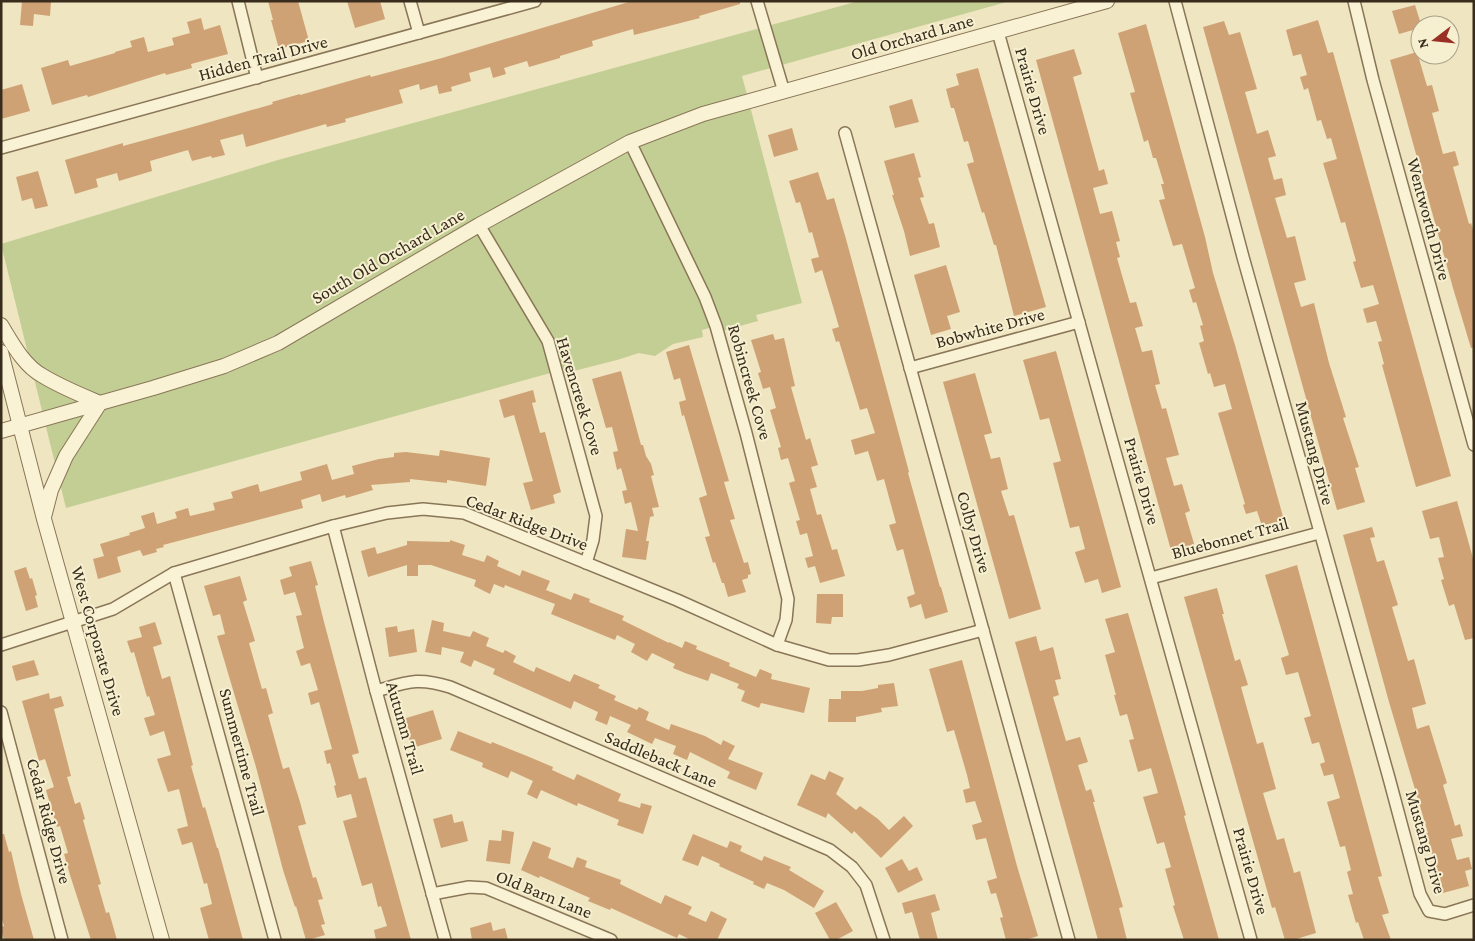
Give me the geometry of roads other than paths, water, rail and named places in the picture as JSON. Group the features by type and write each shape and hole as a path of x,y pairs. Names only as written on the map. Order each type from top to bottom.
{"street":[{"path":"238,1 257,78"},
{"path":"410,1 419,33"},
{"name":"Hidden Trail Drive","path":"1,148 535,1"},
{"path":"757,1 784,92"},
{"name":"Old Orchard Lane","path":"784,92 1107,1"},
{"name":"Mustang Drive","path":"1174,1 1420,894 1429,911 1445,914 1474,905"},
{"name":"Wentworth Drive","path":"1354,1 1373,80 1474,445"},
{"name":"Prairie Drive","path":"998,32 1252,940"},
{"name":"South Old Orchard Lane","path":"1,431 100,404 224,366 278,342 479,225 630,142 703,114 784,92"},
{"name":"Colby Drive","path":"845,133 1069,940"},
{"name":"Robincreek Cove","path":"630,142 705,297 719,335 788,599 786,620 777,645"},
{"name":"Havencreek Cove","path":"479,225 548,341 596,516 593,540 586,563"},
{"name":"Bobwhite Drive","path":"910,368 1079,322"},
{"path":"1,325 28,364 42,376 100,404 66,456 51,490 44,519"},
{"name":"West Corporate Drive","path":"1,352 44,519 162,940"},
{"name":"Cedar Ridge Drive","path":"1,644 114,609 174,573 333,526 387,513 423,509 464,513 683,602 777,645 829,660 858,660 889,655 983,630"},
{"name":"Autumn Trail","path":"333,526 376,691 445,940"},
{"name":"Bluebonnet Trail","path":"1151,578 1319,533"},
{"name":"Summertime Trail","path":"174,573 275,940"},
{"name":"Saddleback Lane","path":"376,691 408,682 429,681 450,688 830,850 852,867 866,885 884,940"},
{"name":"Cedar Ridge Drive","path":"1,712 62,940"},
{"name":"Old Barn Lane","path":"432,894 470,887 486,888 611,940"}]}
